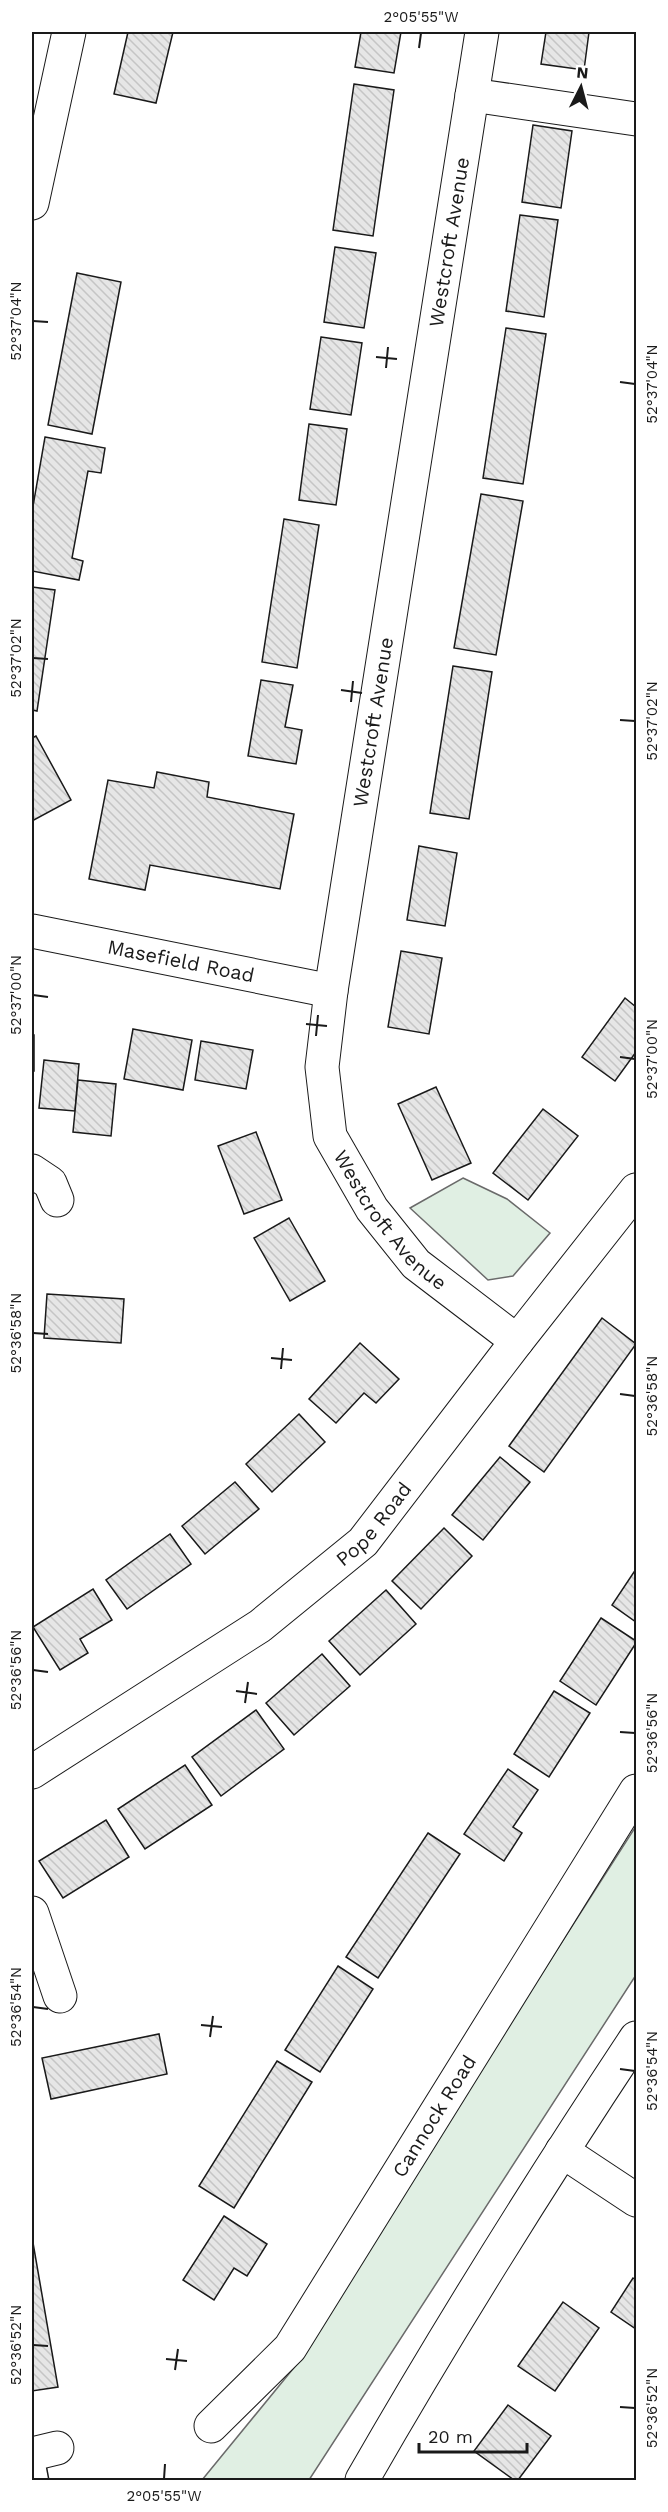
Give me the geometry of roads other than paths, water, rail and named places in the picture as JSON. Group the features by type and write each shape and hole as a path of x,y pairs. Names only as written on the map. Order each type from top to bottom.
{"main road":[{"path":"32,203 69,32"},
{"name":"Westcroft Avenue","path":"482,32 331,991 322,1067 330,1136 372,1209 416,1264 517,1341"},
{"path":"472,95 636,119"},
{"name":"Masefield Road","path":"32,931 331,991"},
{"path":"32,1171 50,1183 57,1200"},
{"name":"Pope Road","path":"32,1772 260,1626 363,1542 636,1190"},
{"name":"Cannock Road","path":"211,2426 290,2348 636,1791"},
{"path":"32,1913 60,1996"},
{"path":"362,2481 424,2373 562,2151 636,2038"},
{"path":"562,2151 636,2199"}]}
